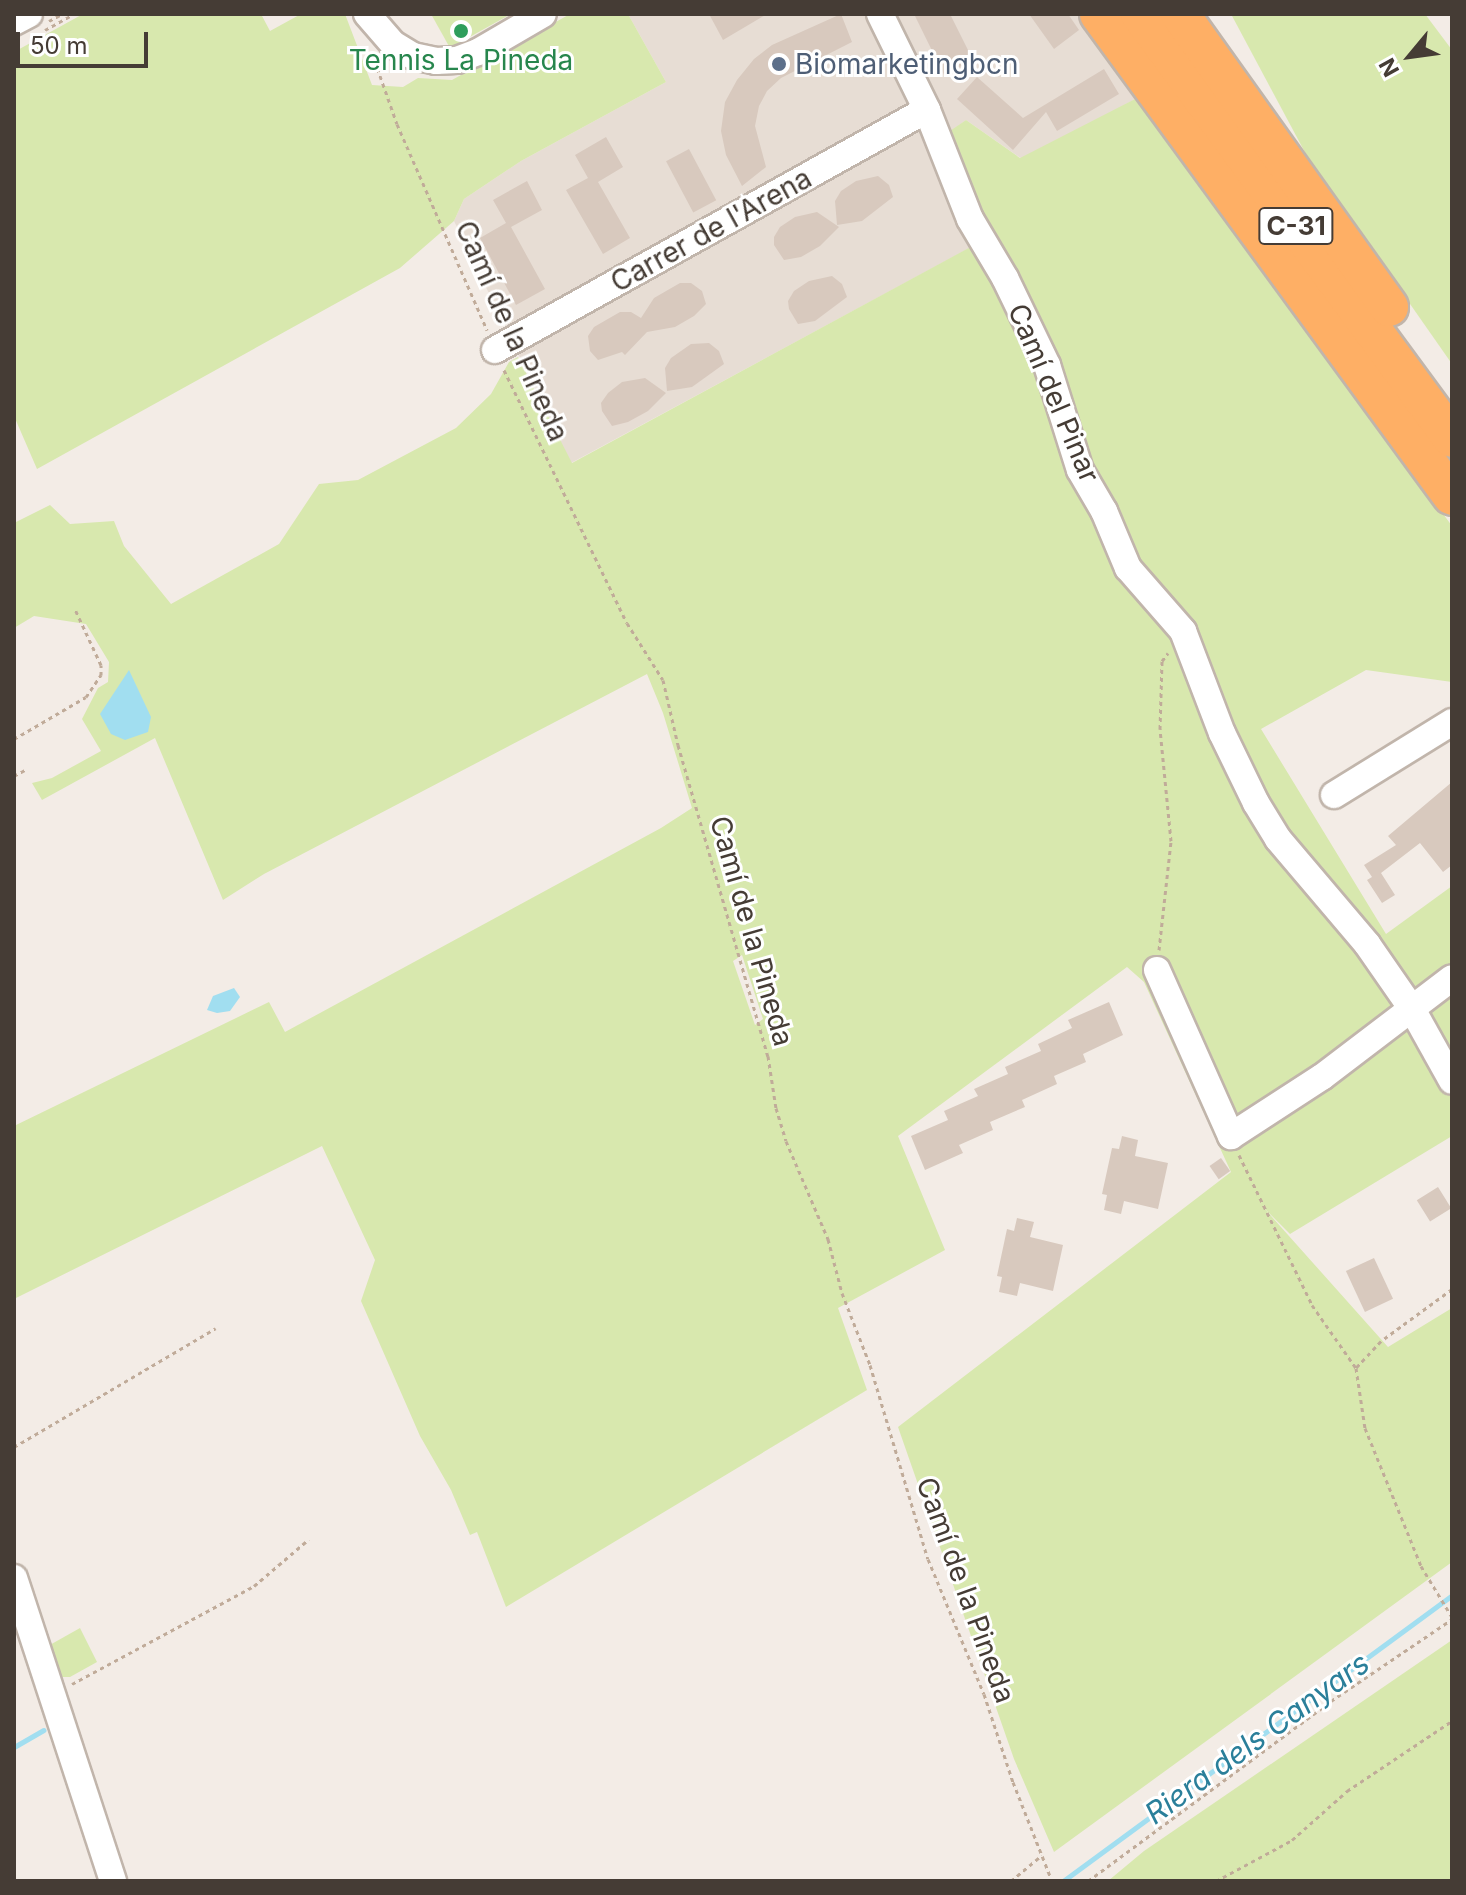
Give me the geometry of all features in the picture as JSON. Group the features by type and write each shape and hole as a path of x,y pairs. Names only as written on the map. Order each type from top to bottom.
{"highway":[{"path":"1099,14 1452,496"},
{"name":"C-31","path":"1140,14 1452,438"},
{"name":"C-31","path":"1180,14 1452,393"},
{"path":"1210,14 1317,206"}],"street":[{"path":"14,22 29,14"},
{"path":"367,14 393,44 413,56 436,61 457,60 478,52 543,14"},
{"name":"Camí del Pinar","path":"880,14 927,110 970,219 1005,278 1047,365 1080,470 1104,511 1128,568 1183,631 1193,649 1211,708 1256,803 1278,839 1367,944 1412,1009 1452,1081"},
{"name":"Carrer de l'Arena","path":"495,350 927,110"},
{"path":"1334,795 1452,722"},
{"path":"1157,970 1231,1136 1322,1077 1452,978"},
{"path":"14,1578 113,1881"}],"path":[{"name":"Camí de la Pineda","path":"371,49 397,124 495,350 627,623 663,680 682,760 768,1056 786,1141 828,1239 842,1293 870,1365 928,1559 984,1694 1052,1881"},
{"path":"14,739 86,697 101,675 101,665 75,609"},
{"path":"1157,970 1171,841 1160,729 1162,661 1183,631"},
{"path":"14,776 25,770"},
{"path":"1088,1881 1331,1701 1452,1618 1421,1566 1365,1428 1356,1368 1312,1305 1231,1136"},
{"path":"1356,1368 1381,1341 1452,1289"},
{"path":"14,1447 216,1328"},
{"path":"48,1688 71,1684 254,1586 309,1539"},
{"path":"1216,1881 1292,1840 1347,1791 1452,1721"},
{"path":"1011,1881 1042,1855"}],"shaded area":[{"path":"628,14 1078,14 1137,98 1025,161 966,120 947,134 990,237 571,463 454,221 464,199 521,161 666,82"}],"green space":[{"path":"83,14 261,14 270,31 301,14 345,14 372,85 403,87 418,78 452,80 570,14 628,14 666,82 521,161 464,199 454,221 400,268 37,469 14,416 14,52"},
{"name":"Tennis La Pineda","path":"431,14 511,14 450,48"},
{"path":"1231,14 1425,14 1452,50 1452,364 1308,158"},
{"path":"1137,98 1452,526 1452,682 1366,670 1261,729 1386,934 1452,886 1452,1136 1290,1234 1264,1208 1388,1347 1452,1308 1452,1562 1054,1852 1014,1759 898,1427 1231,1172 1144,982 1127,967 898,1136 945,1250 838,1308 867,1390 506,1607 477,1532 470,1535 451,1490 420,1436 361,1301 375,1260 322,1146 14,1299 14,1126 269,1002 285,1032 661,828 692,808 663,713 647,674 264,874 223,900 155,738 42,800 32,783 52,778 101,751 82,719 98,688 108,682 109,662 86,624 34,616 14,628 14,523 50,505 70,524 114,521 124,546 171,604 279,544 319,484 358,480 456,428 491,394 509,362 518,357 572,463 989,237 947,133 966,120 1020,158","holes":["742,955 763,1019 755,1025 733,961"]},
{"path":"80,1628 97,1662 70,1677 61,1677 48,1646"},
{"path":"1452,1640 1452,1881 1108,1881 1144,1851"}],"water":[{"path":"129,670 151,717 148,732 125,740 111,734 100,714"},
{"path":"234,988 240,997 230,1011 217,1013 207,1010 213,996"}],"building":[{"path":"709,14 767,14 723,40"},
{"path":"841,14 852,42 781,78 767,91 759,106 755,126 766,167 742,186 726,155 721,131 725,102 737,80 754,59 772,45"},
{"path":"914,14 950,14 973,60 944,75"},
{"path":"1029,14 1068,14 1079,30 1054,49"},
{"path":"1104,69 1119,94 1057,131 1046,112 1013,150 957,99 977,77 1023,118"},
{"path":"606,137 623,167 598,182 630,238 603,254 566,190 588,178 575,155"},
{"path":"689,149 716,200 693,212 666,161"},
{"path":"878,176 889,185 893,197 862,221 837,225 835,201 841,191 856,181"},
{"path":"527,181 542,210 511,227 545,289 516,305 480,238 506,223 493,200"},
{"path":"817,212 839,227 820,246 801,257 784,260 774,245 774,237 780,227 795,217"},
{"path":"832,276 842,284 847,297 815,321 798,324 788,301 794,291 809,281"},
{"path":"680,283 691,283 702,291 706,304 694,316 675,327 647,332 625,355 622,352 598,360 590,351 588,336 594,327 620,312 631,312 641,318 654,298"},
{"path":"709,343 719,351 724,364 692,387 667,391 665,368 671,358 691,344"},
{"path":"645,378 666,393 648,411 628,422 612,426 602,411 601,403 622,382"},
{"path":"1452,782 1452,865 1443,872 1420,843 1381,873 1395,895 1382,903 1367,880 1372,877 1364,865 1396,845 1388,836"},
{"path":"1109,1002 1123,1035 1083,1054 1086,1062 1054,1076 1057,1084 1022,1100 1025,1107 990,1122 993,1130 959,1145 963,1153 925,1170 911,1136 948,1120 944,1111 978,1096 974,1089 1008,1074 1005,1067 1041,1051 1038,1044 1072,1028 1068,1020"},
{"path":"1122,1136 1138,1140 1135,1156 1168,1163 1158,1209 1124,1201 1121,1214 1104,1210 1107,1195 1102,1194 1112,1148 1119,1149"},
{"path":"1221,1158 1230,1171 1219,1179 1210,1166"},
{"path":"1438,1187 1451,1208 1430,1221 1417,1200"},
{"path":"1017,1218 1034,1222 1030,1237 1063,1245 1053,1291 1020,1283 1017,1296 999,1292 1002,1277 997,1276 1007,1229 1014,1231"},
{"path":"1374,1258 1393,1299 1365,1312 1346,1271"}],"waterway":[{"name":"Riera dels Canyars","path":"1063,1881 1452,1595"},
{"path":"14,1747 44,1730"}],"place":[{"name":"Tennis La Pineda","path":"461,31"},
{"name":"Biomarketingbcn","path":"779,64"}]}
